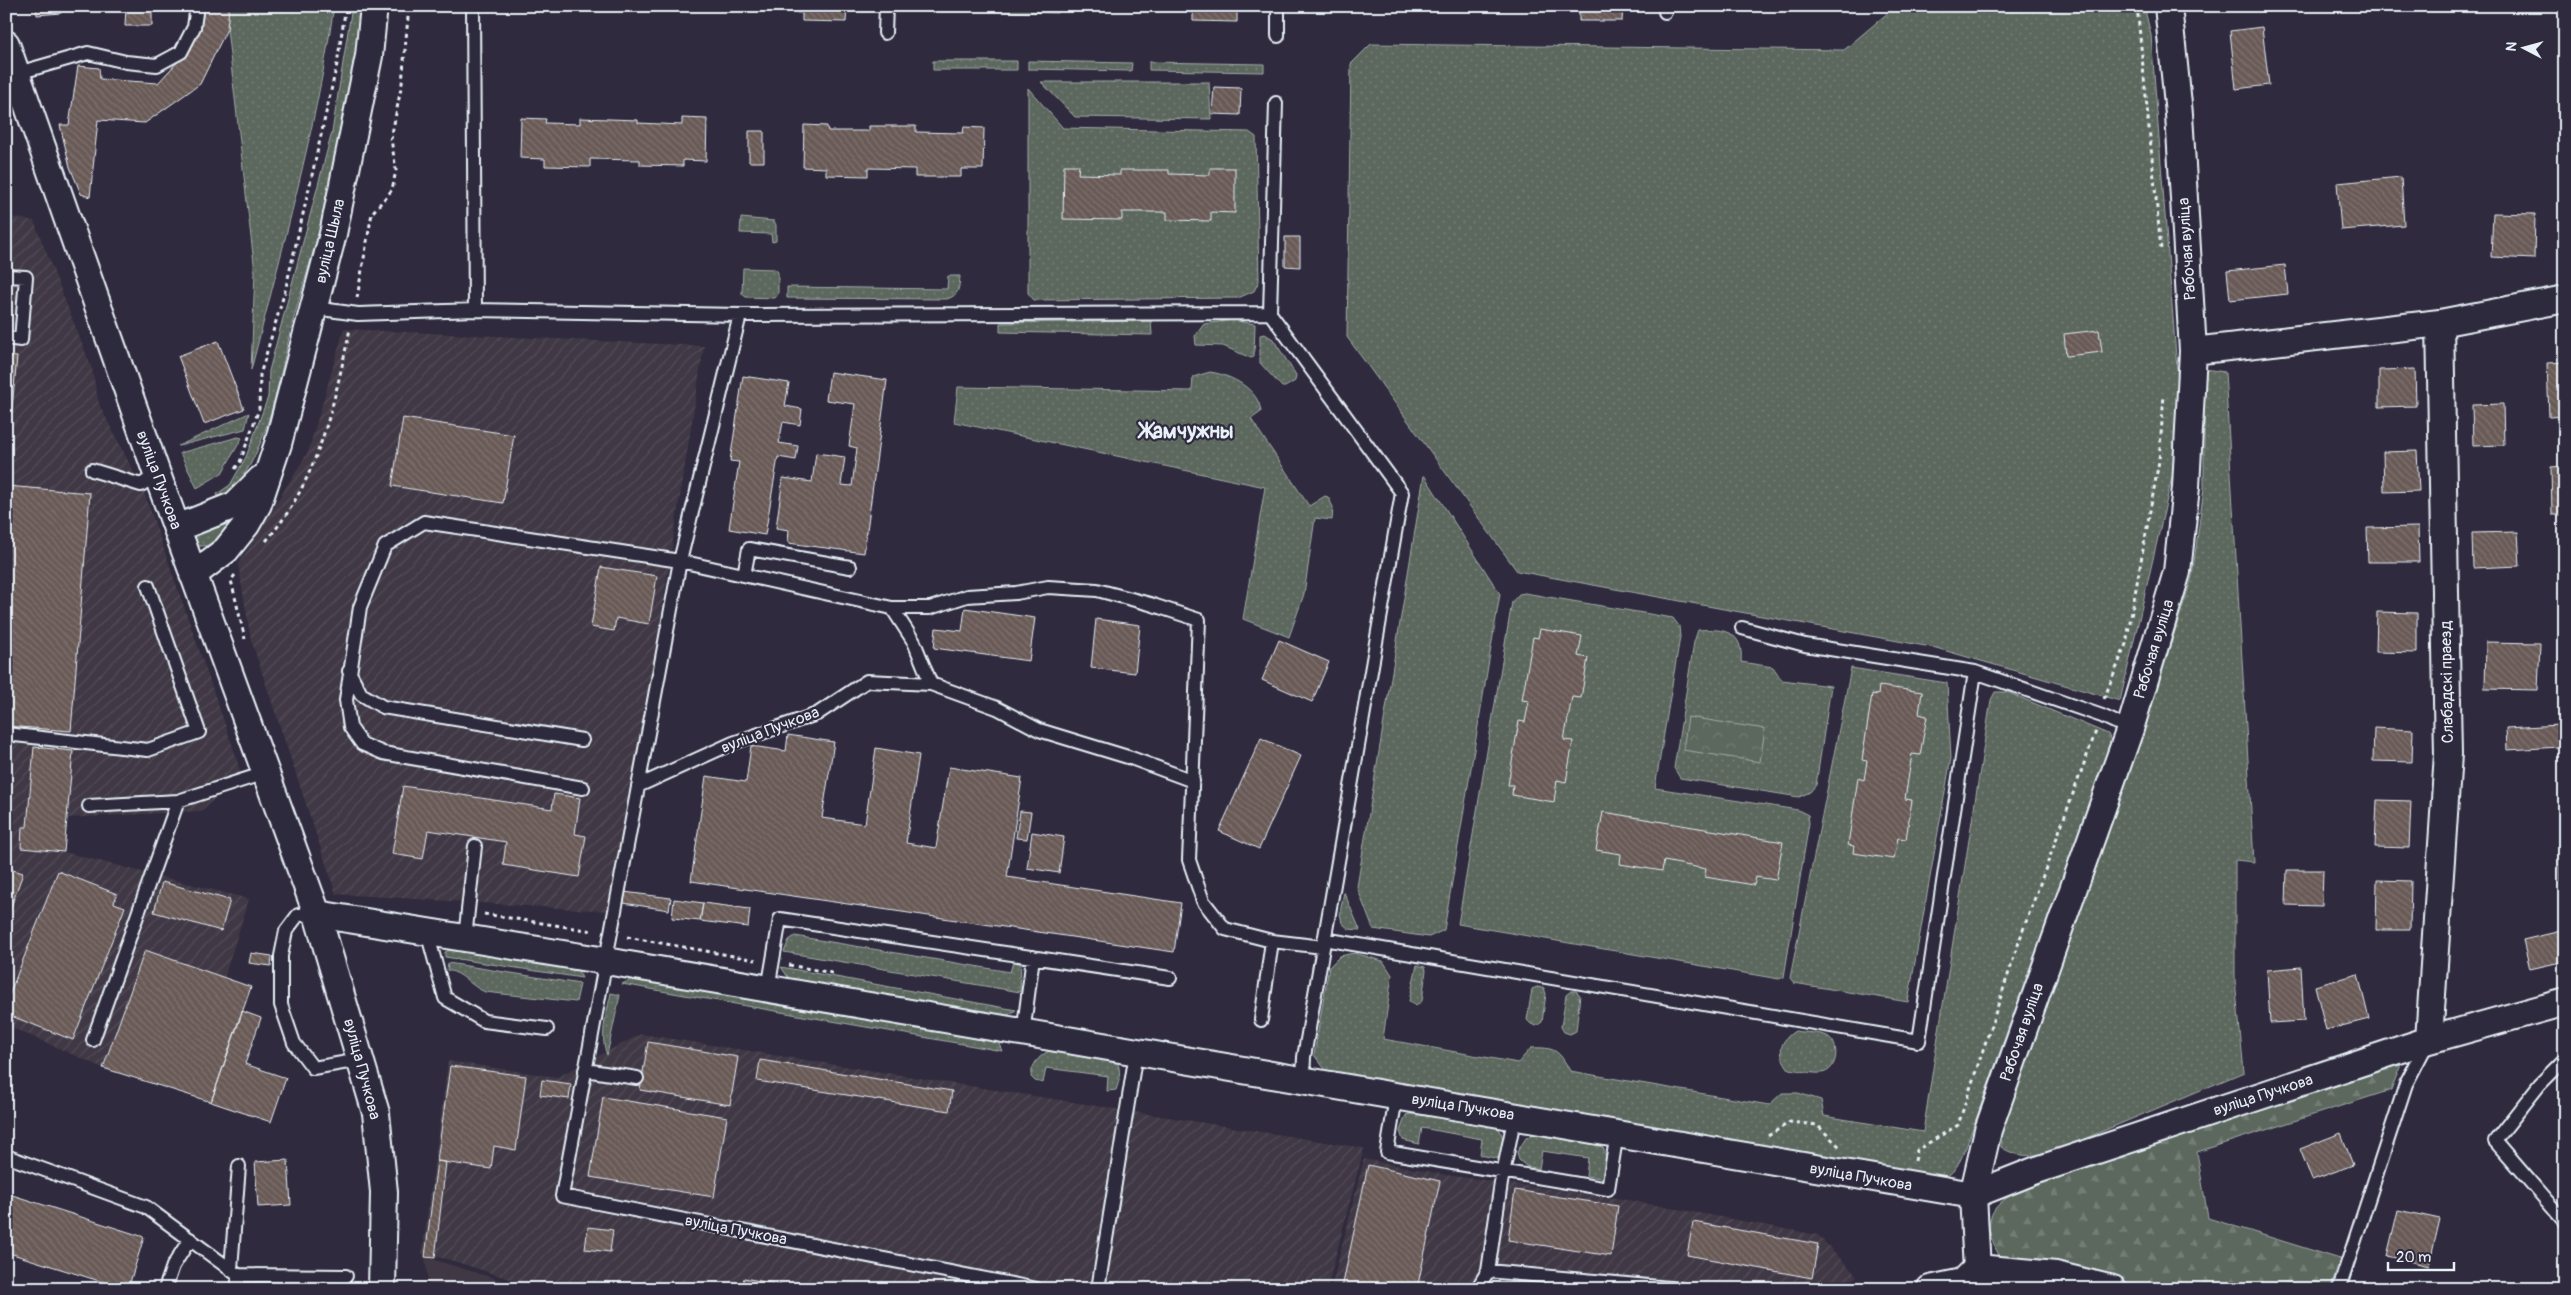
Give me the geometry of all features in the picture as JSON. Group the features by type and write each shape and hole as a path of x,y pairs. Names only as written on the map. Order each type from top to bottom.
{"street":[{"name":"вуліца Шыла","path":"193,575 234,543 258,504 278,444 334,234 366,75 374,6"},
{"name":"Рабочая вуліца","path":"1978,1278 1973,1195 1988,1130 2130,729 2178,572 2186,487 2193,351 2178,114 2168,6"},
{"name":"вуліца Пучкова","path":"6,44 18,73 176,528 317,914 376,1113 384,1192 382,1289"},
{"path":"2193,351 2440,323 2565,299"},
{"name":"Слабадскі праезд","path":"2429,1040 2448,754 2440,323"},
{"name":"вуліца Шыла","path":"176,528 235,505 268,471"},
{"name":"вуліца Пучкова","path":"317,914 606,961 1396,1097 1515,1115 1912,1186 1973,1195 2034,1171 2429,1040 2565,1002"},
{"path":"1930,1289 1978,1278 2056,1275 2112,1289"}],"lane":[{"path":"18,73 88,53 126,62 157,65 180,52 194,27 197,6"},
{"path":"473,6 475,310"},
{"path":"885,33 886,6"},
{"path":"1278,6 1278,36"},
{"path":"1276,103 1270,313 1402,493 1304,1057 1303,1080"},
{"path":"6,276 26,277 21,340 6,338"},
{"path":"314,308 358,314 475,310 740,315 1270,313"},
{"name":"вуліца Пучкова","path":"740,315 680,561 562,1196 1037,1289"},
{"path":"92,470 141,485 157,474"},
{"path":"583,788 383,752 362,744 350,726 346,700 349,671 360,607 385,546 424,522 500,536 680,561 892,608 930,608 967,596 1016,594 1048,587 1097,590 1150,604 1199,620 1189,860 1203,902 1225,930 1272,941 1324,943 1919,1041 1975,672"},
{"path":"744,575 749,549 850,567"},
{"path":"6,734 148,750 199,732 148,586"},
{"path":"892,608 914,642 931,684"},
{"path":"1742,628 1805,645 1975,672 2102,716 2130,729"},
{"path":"349,671 361,694 383,707 582,740"},
{"name":"вуліца Пучкова","path":"638,786 733,742 817,714 867,681 931,684 997,708 1040,730 1131,758 1193,781"},
{"path":"89,806 178,801 265,773"},
{"path":"93,1040 178,801"},
{"path":"465,938 476,846"},
{"path":"317,914 298,915 286,931 281,956 281,1005 294,1043 313,1068 360,1060"},
{"path":"768,989 780,919 1170,978"},
{"path":"427,932 445,998 484,1021 547,1029"},
{"path":"1261,1020 1272,941"},
{"path":"1023,1034 1033,957"},
{"path":"2339,1289 2406,1084 2429,1040"},
{"path":"1098,1289 1136,1053"},
{"path":"2565,1059 2540,1084 2495,1141 2565,1222"},
{"path":"585,1070 637,1078"},
{"path":"1396,1097 1387,1152 1503,1172 1608,1189 1617,1133"},
{"path":"1477,1289 1488,1271 1503,1172 1515,1115"},
{"path":"6,1156 146,1207 235,1272 346,1276"},
{"path":"238,1289 235,1272 239,1166"},
{"path":"165,1289 173,1266 190,1239"},
{"path":"1488,1271 1680,1289"}],"path":[{"path":"231,473 240,462 259,409 260,375 286,291 337,64 346,6"},
{"path":"2137,6 2161,254"},
{"path":"1912,1186 1917,1150 1958,1125 2023,930 2102,716 2104,698 2128,634 2159,460 2165,391"}],"shaded area":[{"path":"6,216 34,221 92,369 99,404 144,492 241,775 201,811 67,818 64,852 249,899 224,978 145,950 103,1068 6,1025"},
{"path":"344,329 704,346 644,722 607,911 336,894 251,640 238,564 308,452"},
{"path":"641,1034 1364,1148 1327,1289 541,1289 447,1259 422,1254 448,1061 557,1077"},
{"path":"1364,1159 1447,1175 1617,1198 1818,1235 1857,1276 1841,1289 1331,1289"},
{"path":"425,1257 529,1289 429,1289"}],"green space":[{"path":"229,6 334,6 327,52 308,144 251,370 255,272 227,29"},
{"path":"352,6 365,6 345,121 328,200 293,321 277,392 260,443 249,466 236,485 220,499 217,494 230,485 246,457 268,397 269,371 332,132"},
{"path":"992,6 1062,6 1062,10 1057,13 996,11"},
{"path":"1896,6 2144,6 2151,35 2182,434 2120,701 1936,648 1517,571 1347,337 1351,64 1371,44 1844,50"},
{"path":"933,61 1017,61 1017,70 933,70"},
{"path":"1028,61 1132,63 1131,71 1028,69"},
{"path":"1149,62 1264,64 1264,72 1149,70"},
{"path":"1041,82 1209,82 1211,119 1075,117"},
{"path":"1028,88 1063,128 1249,132 1256,137 1259,281 1254,291 1238,298 1034,300 1028,293"},
{"path":"741,218 774,221 776,225 776,241 772,242 771,234 740,233"},
{"path":"743,268 775,269 778,272 778,294 775,298 746,297 742,294"},
{"path":"948,276 960,276 958,291 954,296 947,299 787,298 787,287 947,289"},
{"path":"1233,320 1255,324 1254,357 1251,358 1223,346 1196,345 1195,336 1204,324"},
{"path":"1151,321 1152,335 1000,332 1000,323"},
{"path":"1265,334 1273,339 1296,375 1295,381 1285,387 1282,387 1260,363 1260,335"},
{"path":"2204,369 2225,372 2254,862 2235,860 2235,980 2244,1072 2055,1151 2034,1155 2021,1155 2001,1147 2002,1130 2143,733 2192,577 2204,488"},
{"path":"1210,372 1227,376 1250,390 1259,404 1261,412 1251,419 1309,506 1325,496 1328,497 1333,507 1332,520 1315,518 1304,594 1289,637 1243,619 1265,487 954,422 958,387 1192,391 1193,377"},
{"path":"249,413 245,429 178,446"},
{"path":"238,437 242,438 222,473 197,488 180,453"},
{"path":"1424,475 1500,594 1444,930 1429,937 1373,929 1357,887"},
{"path":"240,513 228,532 219,541 206,546 198,546 194,540 194,533"},
{"path":"1525,593 1673,618 1679,626 1680,637 1655,788 1798,810 1808,815 1809,823 1784,977 1779,979 1458,924 1512,602 1519,594"},
{"path":"1698,630 1717,630 1731,634 1739,644 1741,662 1773,667 1782,680 1831,686 1816,785 1810,792 1799,797 1680,778 1674,768 1694,642"},
{"path":"1851,668 1947,683 1951,758 1908,1002 1794,983 1790,978"},
{"path":"1995,692 2007,692 2108,734 2111,741 1966,1147 1955,1169 1943,1179 1835,1157 1328,1073 1314,1055 1329,967 1340,956 1354,953 1383,961 1392,975 1383,1039 1518,1063 1531,1048 1546,1048 1559,1054 1570,1071 1769,1105 1782,1093 1798,1093 1821,1100 1824,1116 1923,1132 1991,700"},
{"path":"1688,717 1765,729 1760,762 1683,750"},
{"path":"1344,892 1360,930 1349,929 1342,923 1340,913"},
{"path":"795,936 1010,972 1014,959 1021,960 1020,992 784,952 789,940"},
{"path":"450,950 576,967 582,978 445,957 445,952"},
{"path":"448,963 580,984 576,1002 485,992 458,974 447,970"},
{"path":"1417,965 1425,967 1426,970 1422,1001 1416,1006 1409,1001"},
{"path":"781,967 1016,1010 1005,1017 790,980"},
{"path":"635,978 991,1039 999,1044 1002,1051 622,984"},
{"path":"1537,987 1544,988 1546,994 1542,1022 1536,1026 1527,1020 1532,989"},
{"path":"1571,991 1576,991 1580,995 1576,1031 1570,1034 1564,1032 1561,1027 1566,995"},
{"path":"611,993 620,995 607,1055 604,1032"},
{"path":"1795,1031 1820,1034 1827,1036 1831,1040 1836,1051 1836,1057 1831,1068 1821,1073 1789,1069 1781,1053 1781,1048 1786,1039"},
{"path":"1049,1051 1117,1061 1120,1075 1116,1090 1107,1091 1108,1076 1046,1068 1043,1083 1035,1081 1031,1077 1034,1065 1042,1055"},
{"path":"2402,1062 2391,1090 2197,1152 2208,1218 2340,1259 2330,1289 2162,1289 2022,1263 1999,1255 1991,1237 1990,1223 1993,1212 2001,1202 2026,1188 2055,1175"},
{"path":"1406,1115 1496,1124 1501,1132 1503,1141 1500,1159 1480,1155 1482,1139 1422,1128 1419,1144 1403,1140 1400,1131"},
{"path":"1533,1134 1602,1146 1606,1162 1602,1178 1586,1176 1588,1158 1542,1151 1539,1169 1526,1166 1519,1160 1517,1152 1526,1138"},
{"path":"2003,1277 2052,1289 1992,1289 1996,1279"}],"building":[{"path":"36,6 60,6 61,13 37,15"},
{"path":"126,6 152,6 152,26 125,26"},
{"path":"201,6 229,6 227,29 200,84 145,123 98,120 90,197 81,194 70,167 60,125 69,125 78,66 99,68 100,79 158,83 192,46"},
{"path":"797,6 847,6 846,22 802,21 802,13 797,13"},
{"path":"1188,6 1237,6 1237,22 1193,21 1193,13 1188,12"},
{"path":"1573,6 1623,6 1622,21 1579,21 1579,8"},
{"path":"2262,27 2269,85 2236,89 2230,31"},
{"path":"1214,87 1241,88 1240,115 1212,114"},
{"path":"521,118 546,119 545,123 580,124 580,118 638,120 638,123 682,125 682,118 707,119 706,161 683,160 683,166 640,165 640,160 590,159 590,167 545,166 545,159 520,158"},
{"path":"804,125 827,126 828,131 869,131 869,126 916,126 916,132 963,133 964,127 984,128 983,169 961,169 961,177 915,177 915,169 868,168 868,176 826,175 826,168 803,167"},
{"path":"749,131 764,131 764,162 749,162"},
{"path":"6,151 10,152 8,184 6,184"},
{"path":"1064,165 1079,165 1078,174 1120,175 1120,170 1169,170 1169,174 1210,175 1210,168 1235,168 1235,213 1211,212 1211,221 1167,220 1167,212 1122,212 1122,220 1063,219"},
{"path":"2401,177 2404,225 2341,230 2337,183"},
{"path":"2493,213 2535,214 2534,259 2491,257"},
{"path":"1285,237 1300,237 1300,267 1285,266"},
{"path":"2285,265 2288,294 2230,300 2227,271"},
{"path":"2099,330 2102,352 2066,356 2064,334"},
{"path":"218,341 244,409 204,424 178,356"},
{"path":"6,356 17,357 10,428 6,428"},
{"path":"2565,362 2565,416 2549,417 2547,363"},
{"path":"2415,369 2416,406 2379,407 2379,370"},
{"path":"830,372 887,380 864,553 788,543 789,530 776,528 783,478 812,482 816,453 845,457 841,485 852,486 857,448 849,446 855,404 826,400"},
{"path":"743,376 789,383 785,406 802,409 800,425 783,422 779,443 798,446 796,460 778,457 765,535 729,529 739,462 730,461"},
{"path":"2503,404 2504,445 2473,446 2472,405"},
{"path":"403,418 514,435 503,503 392,486"},
{"path":"2417,451 2419,491 2384,492 2383,452"},
{"path":"2565,466 2565,515 2552,515 2551,467"},
{"path":"6,486 90,493 71,731 6,726"},
{"path":"2418,527 2419,562 2368,562 2367,528"},
{"path":"2518,532 2520,566 2473,568 2472,533"},
{"path":"601,567 657,576 649,624 616,618 614,631 591,627"},
{"path":"965,608 1035,618 1029,661 934,648 936,628 962,631"},
{"path":"2377,612 2417,613 2417,653 2376,652"},
{"path":"1096,619 1140,625 1135,673 1091,668"},
{"path":"1540,629 1582,636 1578,656 1588,658 1581,698 1572,697 1564,740 1573,741 1566,782 1557,780 1554,802 1512,795 1513,785 1508,785 1519,721 1525,722 1529,701 1522,700 1533,637 1538,638"},
{"path":"1279,640 1329,662 1312,702 1262,680"},
{"path":"2486,642 2540,643 2538,690 2485,689"},
{"path":"1879,686 1922,692 1919,714 1927,716 1920,755 1912,754 1905,799 1912,800 1906,839 1898,838 1894,859 1853,853 1854,846 1848,845 1858,778 1864,780 1867,761 1862,760 1872,694 1878,695"},
{"path":"2559,725 2560,747 2507,750 2506,728"},
{"path":"2374,728 2413,730 2412,762 2373,761"},
{"path":"788,735 834,742 822,818 865,824 876,748 919,755 906,843 936,848 949,767 1022,778 1007,877 1181,903 1174,952 691,881 706,776 746,782 751,746 786,751"},
{"path":"1261,738 1301,756 1259,849 1219,831"},
{"path":"34,747 73,751 64,852 21,848 22,827 27,827"},
{"path":"403,786 552,809 554,794 580,798 575,834 586,836 579,877 503,865 506,842 428,830 423,859 392,854"},
{"path":"2377,800 2411,801 2409,848 2375,847"},
{"path":"1020,811 1031,812 1027,839 1016,838"},
{"path":"1603,812 1783,842 1776,880 1756,877 1754,885 1705,877 1706,869 1664,861 1662,871 1620,864 1621,854 1596,850"},
{"path":"1032,832 1064,837 1059,873 1027,868"},
{"path":"2559,832 2565,832 2565,892 2561,892"},
{"path":"6,868 23,873 6,921"},
{"path":"2287,870 2323,870 2322,906 2286,905"},
{"path":"58,871 117,894 114,903 125,907 73,1040 6,1014 6,1003"},
{"path":"2377,880 2411,881 2410,930 2376,930"},
{"path":"162,882 230,900 221,931 154,912"},
{"path":"624,892 671,898 669,910 623,903"},
{"path":"674,899 703,903 700,921 672,918"},
{"path":"703,903 750,909 748,927 700,921"},
{"path":"2565,930 2565,961 2530,969 2523,940"},
{"path":"145,950 251,987 211,1102 103,1068"},
{"path":"251,953 272,956 271,966 249,963"},
{"path":"2301,967 2304,1021 2270,1023 2267,970"},
{"path":"2358,974 2369,1019 2326,1030 2315,986"},
{"path":"242,1011 261,1018 245,1064 286,1078 271,1122 211,1102"},
{"path":"648,1042 738,1057 730,1105 640,1090"},
{"path":"760,1060 952,1091 949,1111 757,1081"},
{"path":"450,1066 526,1076 516,1150 494,1146 491,1169 437,1161"},
{"path":"542,1080 571,1084 569,1099 540,1095"},
{"path":"603,1097 727,1117 714,1197 590,1177"},
{"path":"2341,1133 2353,1165 2312,1180 2300,1149"},
{"path":"288,1160 291,1205 258,1207 255,1162"},
{"path":"437,1161 446,1162 435,1258 425,1257"},
{"path":"1368,1165 1440,1181 1417,1289 1342,1288"},
{"path":"1515,1190 1618,1206 1611,1256 1508,1240"},
{"path":"6,1193 144,1237 128,1289 104,1289 106,1283 6,1252"},
{"path":"2398,1210 2440,1219 2429,1266 2387,1256"},
{"path":"1693,1222 1818,1244 1812,1278 1687,1255"},
{"path":"588,1227 613,1230 610,1252 585,1249"},
{"path":"744,1278 803,1289 742,1289"}],"district":[{"name":"Жамчужны","path":"1187,431"}]}
